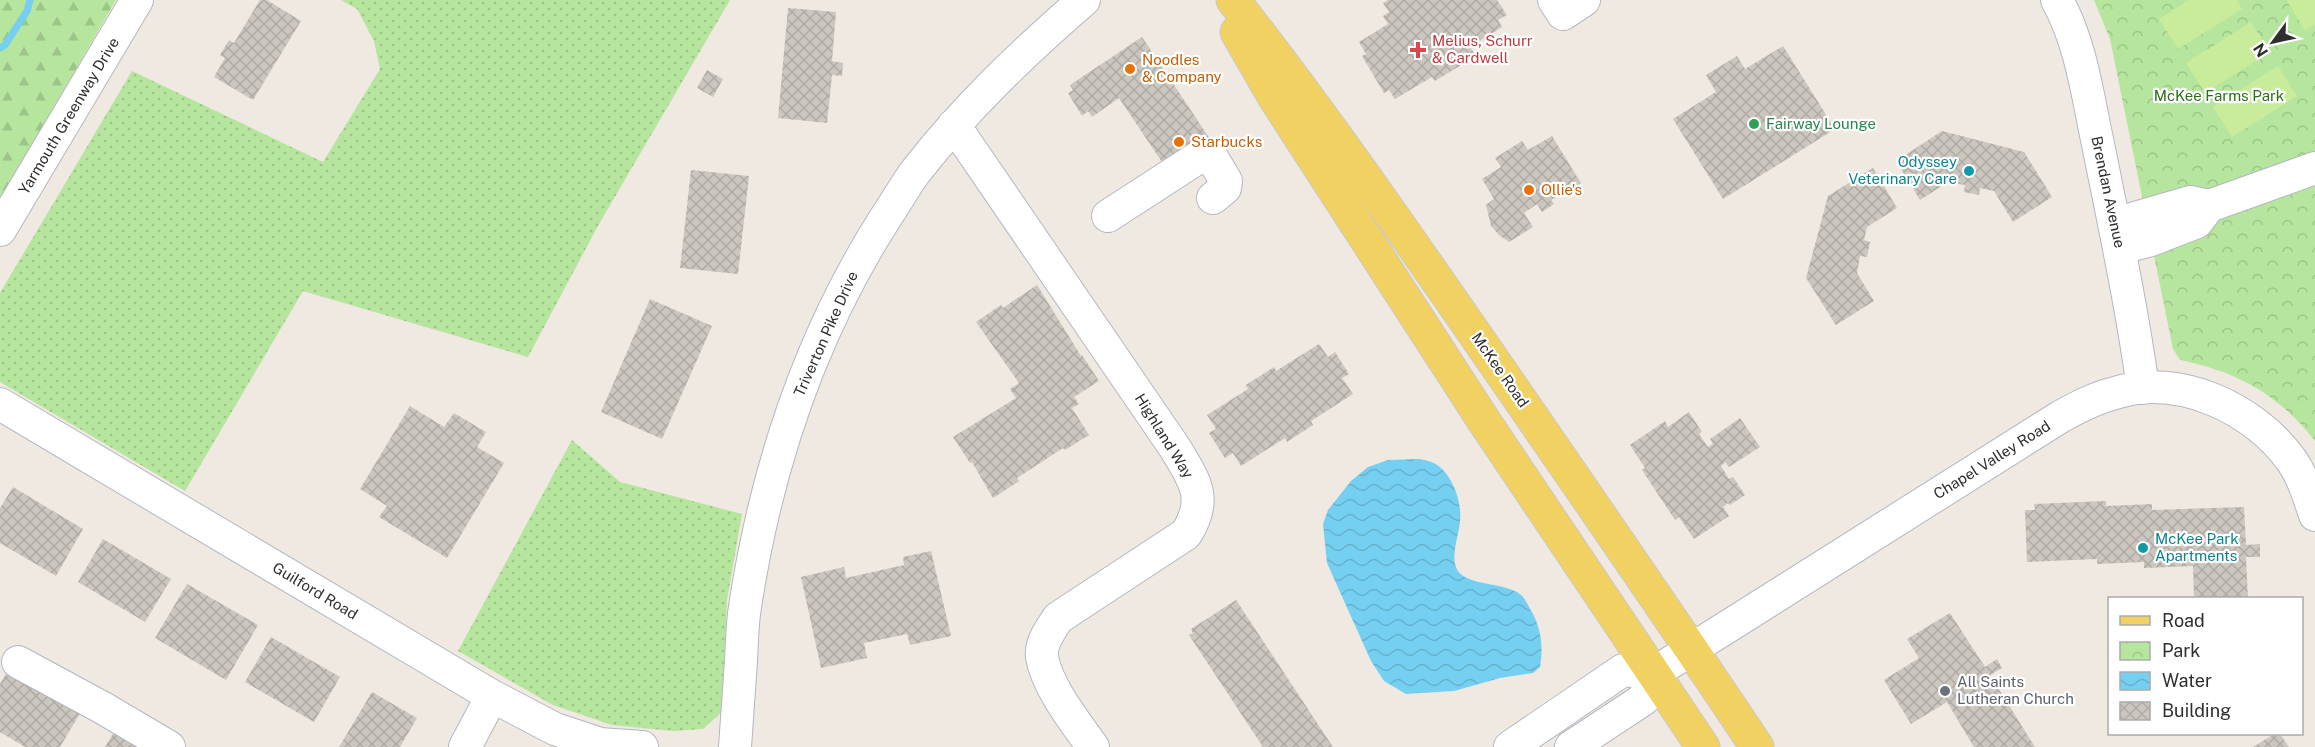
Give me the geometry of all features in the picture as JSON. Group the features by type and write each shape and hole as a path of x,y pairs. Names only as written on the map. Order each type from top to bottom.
{"main road":[{"path":"1219,0 1275,98 1374,251 1491,431 1703,747"},
{"name":"McKee Road","path":"1233,0 1298,83 1398,223 1757,747"}],"street":[{"name":"Yarmouth Greenway Drive","path":"0,230 137,0"},
{"name":"Triverton Pike Drive","path":"735,747 744,609 757,536 782,441 806,374 832,312 864,251 915,173 954,125 1016,60 1084,0"},
{"path":"1554,0 1563,14 1584,0"},
{"name":"Brendan Avenue","path":"2056,0 2065,15 2080,57 2139,349 2143,388"},
{"name":"Highland Way","path":"954,125 1175,448 1197,492 1199,507 1196,519 1186,534 1058,618 1046,637 1042,655 1052,682 1070,715 1093,747"},
{"path":"1108,216 1202,155 1211,156 1226,181 1225,188 1213,198"},
{"path":"2117,236 2190,202 2209,206 2315,168"},
{"name":"Chapel Valley Road","path":"1654,674 2060,417 2081,405 2116,392 2143,388 2171,388 2220,403 2248,418 2276,443 2292,462 2304,484 2315,515"},
{"name":"Guilford Road","path":"0,405 492,696 555,729 600,744 642,747"},
{"path":"18,663 103,708 169,747"},
{"path":"1510,747 1623,670 1654,674 1644,699 1571,747"},
{"path":"465,747 492,696"}],"green space":[{"path":"0,0 116,0 0,200"},
{"path":"341,0 730,0 599,224 528,357 303,291 185,491 0,382 0,293 132,71 323,162 380,69 374,41 357,9"},
{"name":"McKee Farms Park","path":"2094,0 2315,0 2315,441 2286,410 2255,387 2220,371 2180,360 2173,349 2110,39"},
{"path":"2189,0 2237,0 2242,9 2178,49 2159,19"},
{"path":"2288,0 2315,0 2315,24 2305,31"},
{"path":"2251,22 2270,52 2205,93 2186,63"},
{"path":"2278,66 2297,96 2232,137 2213,107"},
{"path":"572,440 620,482 742,514 727,600 722,712 703,729 673,731 612,725 553,705 458,651"}],"water":[{"path":"1419,459 1440,467 1456,492 1460,514 1454,556 1460,573 1475,581 1514,591 1523,597 1533,614 1540,634 1541,647 1540,667 1533,673 1500,678 1454,691 1406,694 1384,681 1371,661 1327,563 1323,524 1328,510 1351,481 1368,467 1388,460"}],"building":[{"path":"260,0 267,0 301,21 253,100 214,77 225,58 220,55 229,40 234,43"},
{"name":"Melius, Schurr & Cardwell","path":"1388,0 1497,0 1507,15 1498,20 1502,27 1470,47 1476,56 1435,81 1432,77 1395,99 1389,90 1384,93 1362,56 1366,54 1359,42 1388,24 1383,16 1389,12 1383,3"},
{"path":"788,8 836,12 832,61 843,63 842,76 832,75 827,123 778,118"},
{"path":"1142,37 1212,142 1168,171 1119,98 1092,117 1088,111 1082,116 1068,93 1073,90 1070,85"},
{"name":"Fairway Lounge","path":"1783,46 1835,129 1723,199 1673,119 1716,92 1706,75 1737,56 1745,69"},
{"path":"707,70 723,79 713,97 697,88"},
{"name":"Odyssey Veterinary Care","path":"1942,131 2024,152 2052,197 2013,222 1994,191 1980,188 1979,195 1964,192 1965,185 1948,182 1920,200 1896,161"},
{"name":"Ollie's","path":"1552,136 1581,183 1551,200 1554,204 1542,212 1537,204 1524,213 1533,227 1509,242 1491,226 1486,205 1494,199 1482,179 1501,167 1495,158 1522,141 1528,150"},
{"path":"1873,168 1897,208 1867,227 1864,240 1870,242 1867,257 1860,256 1857,273 1874,301 1836,325 1806,278 1828,196"},
{"path":"691,170 749,176 738,274 680,268"},
{"path":"1037,285 1099,381 1074,397 1079,404 1072,408 1089,435 1065,450 1063,448 1017,478 1019,481 993,498 972,462 970,463 953,437 1016,398 1010,389 1019,383 976,322 1001,305 1003,308"},
{"path":"650,299 712,326 662,439 601,412"},
{"path":"1319,344 1328,357 1335,352 1349,374 1342,378 1353,394 1311,421 1313,425 1287,442 1285,438 1241,466 1233,453 1225,458 1209,433 1216,429 1207,415 1248,389 1246,385 1274,367 1276,371"},
{"path":"410,406 444,427 454,413 486,432 477,447 504,463 447,558 379,517 387,506 360,489"},
{"path":"1689,412 1702,432 1699,434 1708,447 1713,444 1710,439 1740,418 1760,447 1729,467 1725,462 1721,466 1729,479 1733,477 1745,495 1723,507 1729,516 1694,539 1679,517 1675,520 1642,470 1645,468 1630,445 1665,421 1668,427"},
{"path":"13,487 83,529 56,576 0,543 0,508"},
{"name":"McKee Park Apartments","path":"2106,501 2106,506 2152,504 2152,510 2244,507 2246,545 2260,544 2260,557 2246,557 2248,597 2194,597 2193,566 2144,568 2144,562 2097,564 2097,559 2027,562 2025,510 2035,510 2034,504"},
{"path":"103,539 171,579 145,622 78,582"},
{"path":"931,551 951,636 910,645 907,634 864,643 867,658 821,668 801,577 844,567 846,578 904,565 903,557"},
{"path":"187,584 258,625 226,680 155,638"},
{"path":"1236,600 1333,747 1263,747 1189,635 1193,633 1191,629"},
{"name":"All Saints Lutheran Church","path":"1950,613 1985,667 1997,659 2002,668 1990,675 2035,747 1974,747 1947,702 1911,724 1884,680 1919,658 1907,639"},
{"path":"271,637 340,677 314,722 245,682"},
{"path":"10,667 82,710 60,747 25,747 0,732 0,684"},
{"path":"372,692 417,718 400,747 339,747"},
{"path":"116,729 145,747 105,747"},
{"path":"2272,735 2281,735 2289,747 2253,747"}],"waterway":[{"path":"0,48 5,45 27,11 30,0"}],"place":[{"name":"Melius, Schurr & Cardwell","path":"1418,50"},
{"name":"Noodles & Company","path":"1130,69"},
{"name":"Fairway Lounge","path":"1754,124"},
{"name":"Starbucks","path":"1179,142"},
{"name":"Odyssey Veterinary Care","path":"1969,171"},
{"name":"Ollie's","path":"1529,190"},
{"name":"McKee Park Apartments","path":"2143,548"},
{"name":"All Saints Lutheran Church","path":"1945,691"}]}
